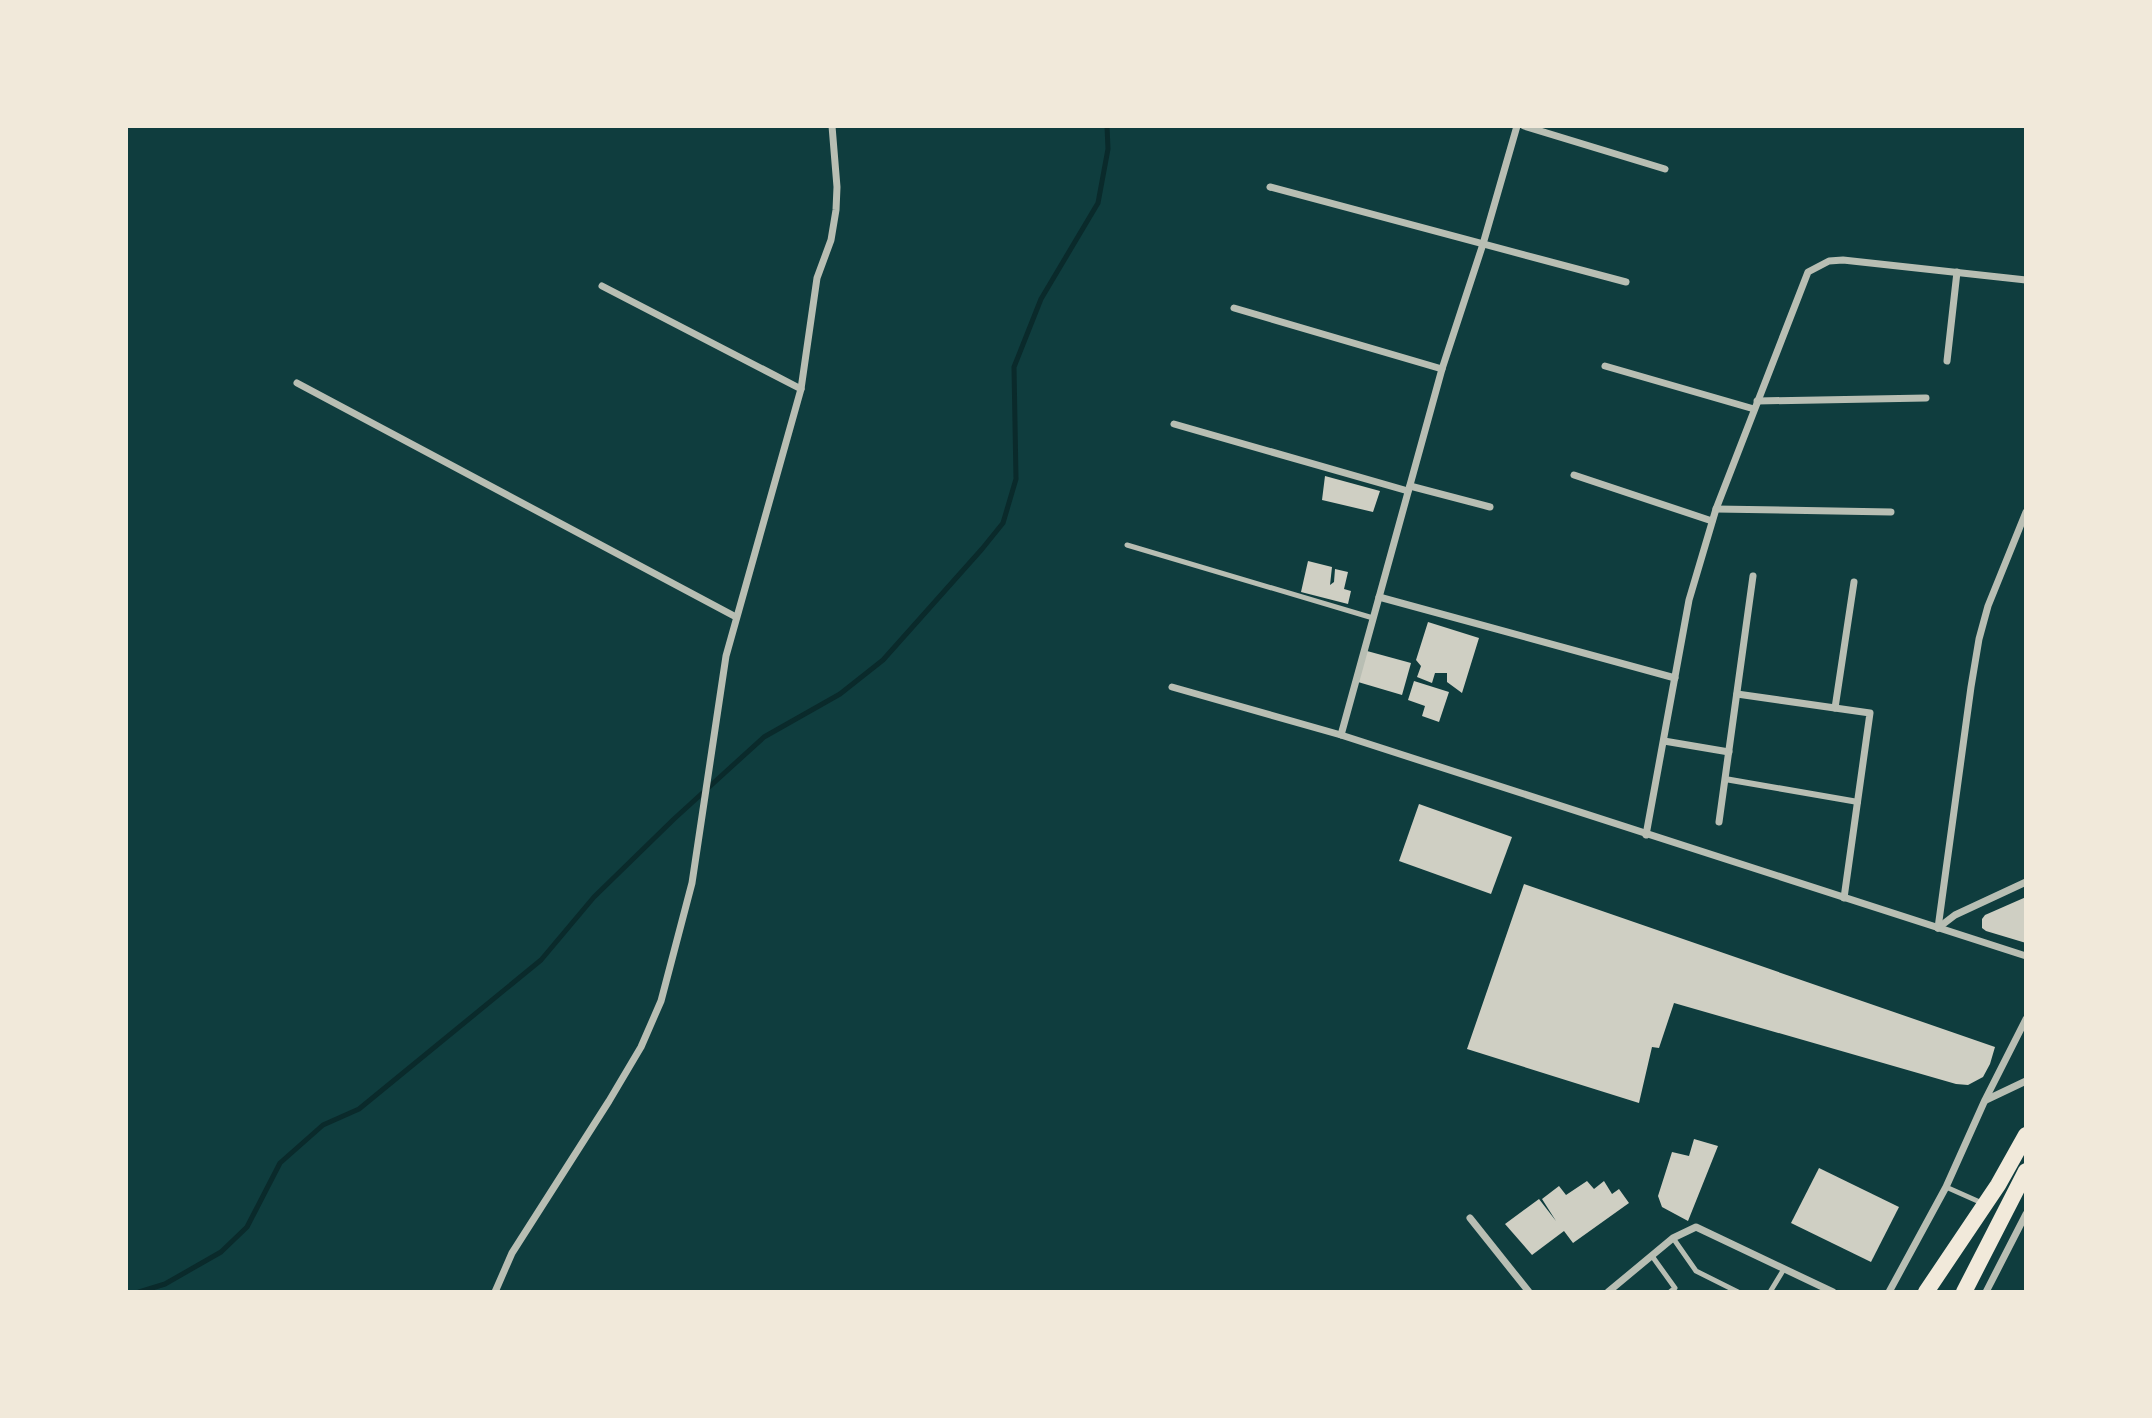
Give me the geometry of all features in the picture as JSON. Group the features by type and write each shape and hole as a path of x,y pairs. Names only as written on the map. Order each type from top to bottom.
{"highway":[{"path":"1926,1292 2026,1135"},
{"path":"1964,1292 2026,1171"}],"street":[{"path":"495,1292 513,1253 609,1101 640,1046 661,1001 692,883 726,656 801,389 817,278 831,240 837,187 832,126"},
{"path":"1341,735 1443,369 1517,126"},
{"path":"1524,126 1665,169"},
{"path":"1270,187 1626,282"},
{"path":"1646,835 1689,600 1716,509 1808,272 1829,261 1843,260 2026,280"},
{"path":"1947,361 1957,272"},
{"path":"602,286 801,389"},
{"path":"1234,308 1443,369"},
{"path":"1605,366 1755,405 1926,398"},
{"path":"297,383 736,617"},
{"path":"1174,424 1409,489 1490,507"},
{"path":"1574,475 1712,521"},
{"path":"1716,509 1891,512"},
{"path":"1938,928 1970,687 1979,639 1988,606 2026,512"},
{"path":"1719,822 1753,576"},
{"path":"1835,708 1854,582"},
{"path":"1379,597 1675,678"},
{"path":"1172,687 1341,735 2026,956"},
{"path":"1737,694 1870,713 1844,898"},
{"path":"1664,741 1729,752"},
{"path":"1725,779 1858,802"},
{"path":"1938,928 1955,915 2026,882"},
{"path":"1889,1292 1947,1187 2026,1019"},
{"path":"1986,1100 2026,1081"},
{"path":"1986,1292 2026,1214"},
{"path":"1471,1218 1529,1292"},
{"path":"1608,1292 1673,1238 1696,1227 1833,1292"}],"lane":[{"path":"1127,545 1373,618"},
{"path":"1947,1187 1984,1204"},
{"path":"1673,1238 1696,1270 1738,1292"},
{"path":"1652,1256 1675,1288 1670,1292"},
{"path":"1770,1292 1784,1269"}],"building":[{"path":"1325,476 1380,491 1373,512 1322,500"},
{"path":"1308,561 1332,567 1330,585 1334,582 1335,569 1348,572 1344,589 1351,591 1348,604 1301,592"},
{"path":"1428,622 1479,638 1462,693 1447,682 1447,673 1435,673 1432,683 1417,677 1421,666 1416,660"},
{"path":"1367,651 1411,663 1402,695 1358,682"},
{"path":"1414,681 1449,692 1439,722 1422,716 1425,706 1408,700"},
{"path":"1419,804 1512,837 1491,894 1399,861"},
{"path":"1524,884 1995,1047 1990,1064 1983,1077 1968,1085 1956,1084 1674,1003 1659,1048 1652,1047 1639,1103 1467,1049"},
{"path":"2026,897 2026,943 1982,928 1985,915"},
{"path":"1694,1139 1718,1146 1688,1221 1662,1207 1658,1196 1672,1152 1689,1156"},
{"path":"1819,1168 1899,1207 1871,1262 1791,1223"},
{"path":"1587,1181 1594,1189 1604,1181 1612,1194 1619,1189 1629,1203 1573,1243 1564,1231 1532,1255 1505,1224 1539,1199 1556,1221 1542,1199 1559,1186 1566,1195"}],"waterway":[{"path":"139,1292 165,1284 221,1252 247,1227 280,1163 323,1125 359,1109 541,960 594,897 764,737 840,694 883,660 982,549 1003,523 1016,479 1014,367 1041,299 1098,203 1108,149 1107,126"}]}
